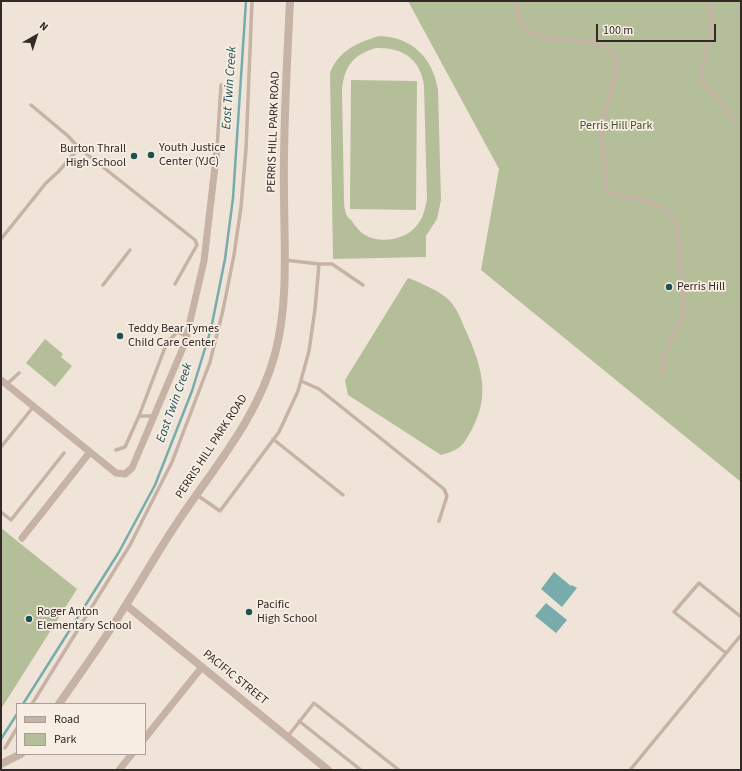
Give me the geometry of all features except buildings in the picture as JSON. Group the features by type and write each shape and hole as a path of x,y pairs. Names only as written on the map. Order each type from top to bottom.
{"street":[{"name":"PERRIS HILL PARK ROAD","path":"60,703 126,606 172,530 250,414 265,384 275,354 283,318 284,296 284,187 290,1"},
{"path":"4,382 116,473 125,474 132,468 186,343 204,261 216,149"},
{"path":"22,538 90,452"},
{"name":"PACIFIC STREET","path":"126,606 326,770"},
{"path":"146,737 202,667"},
{"path":"4,763 19,755"},
{"path":"119,770 131,755"}],"lane":[{"path":"33,703 130,545 172,462 210,362 230,275 241,207 246,149 252,1"},
{"path":"514,1 524,31 553,39 603,45 611,49 617,58 611,91 601,129 607,193 651,202 668,212 676,222 684,300 683,314 666,350 662,375"},
{"path":"706,1 712,12 712,29 700,79 723,104 735,122"},
{"path":"216,149 221,85"},
{"path":"31,105 68,136 79,148 195,240 196,245 175,284"},
{"path":"1,239 46,183 79,148"},
{"path":"104,285 130,250"},
{"path":"284,260 332,264 362,285"},
{"path":"197,494 220,511 286,419 298,391 309,351 319,264"},
{"path":"116,450 125,446 140,416 168,342 177,332 187,336"},
{"path":"4,382 19,373"},
{"path":"301,381 319,389 444,489 447,496 440,520"},
{"path":"1,447 34,406"},
{"path":"140,416 155,416"},
{"path":"273,439 343,495"},
{"path":"1,512 10,520 64,453"},
{"path":"726,653 674,612 699,583 741,617"},
{"path":"630,770 741,635"},
{"path":"287,737 314,703 399,770"},
{"path":"299,721 361,770"},
{"path":"5,748 16,730"}],"green space":[{"name":"Perris Hill Park","path":"408,1 741,1 741,482 481,270 499,169"},
{"path":"379,36 391,37 411,45 419,51 431,68 438,90 441,200 437,219 426,236 426,257 333,259 330,73 338,58 350,48","holes":["376,48 385,48 402,52 409,56 419,69 422,77 424,86 427,200 420,221 416,227 403,236 388,240 380,240 372,238 361,232 346,214 344,202 342,89 345,73 356,58 361,54"]},
{"path":"351,80 417,81 416,210 350,209"},
{"path":"408,278 436,291 453,304 459,315 480,368 482,392 478,416 466,440 457,449 441,455 348,395 345,380"},
{"path":"45,339 63,354 61,357 72,366 55,387 26,363"},
{"name":"Roger Anton Elementary School","path":"1,528 77,589 1,709"}],"water":[{"path":"554,572 571,586 572,585 577,588 562,607 541,589"},
{"path":"546,603 567,620 556,633 535,616"}],"waterway":[{"name":"East Twin Creek","path":"24,703 119,552 155,485 192,391 211,329 225,259 233,198 246,1"},
{"name":"East Twin Creek","path":"1,739 16,716"}],"place":[{"name":"Youth Justice Center (YJC)","path":"151,155"},
{"name":"Burton Thrall High School","path":"134,156"},
{"name":"Perris Hill","path":"669,287"},
{"name":"Teddy Bear Tymes Child Care Center","path":"120,336"},
{"name":"Pacific High School","path":"249,612"},
{"name":"Roger Anton Elementary School","path":"29,619"}]}
